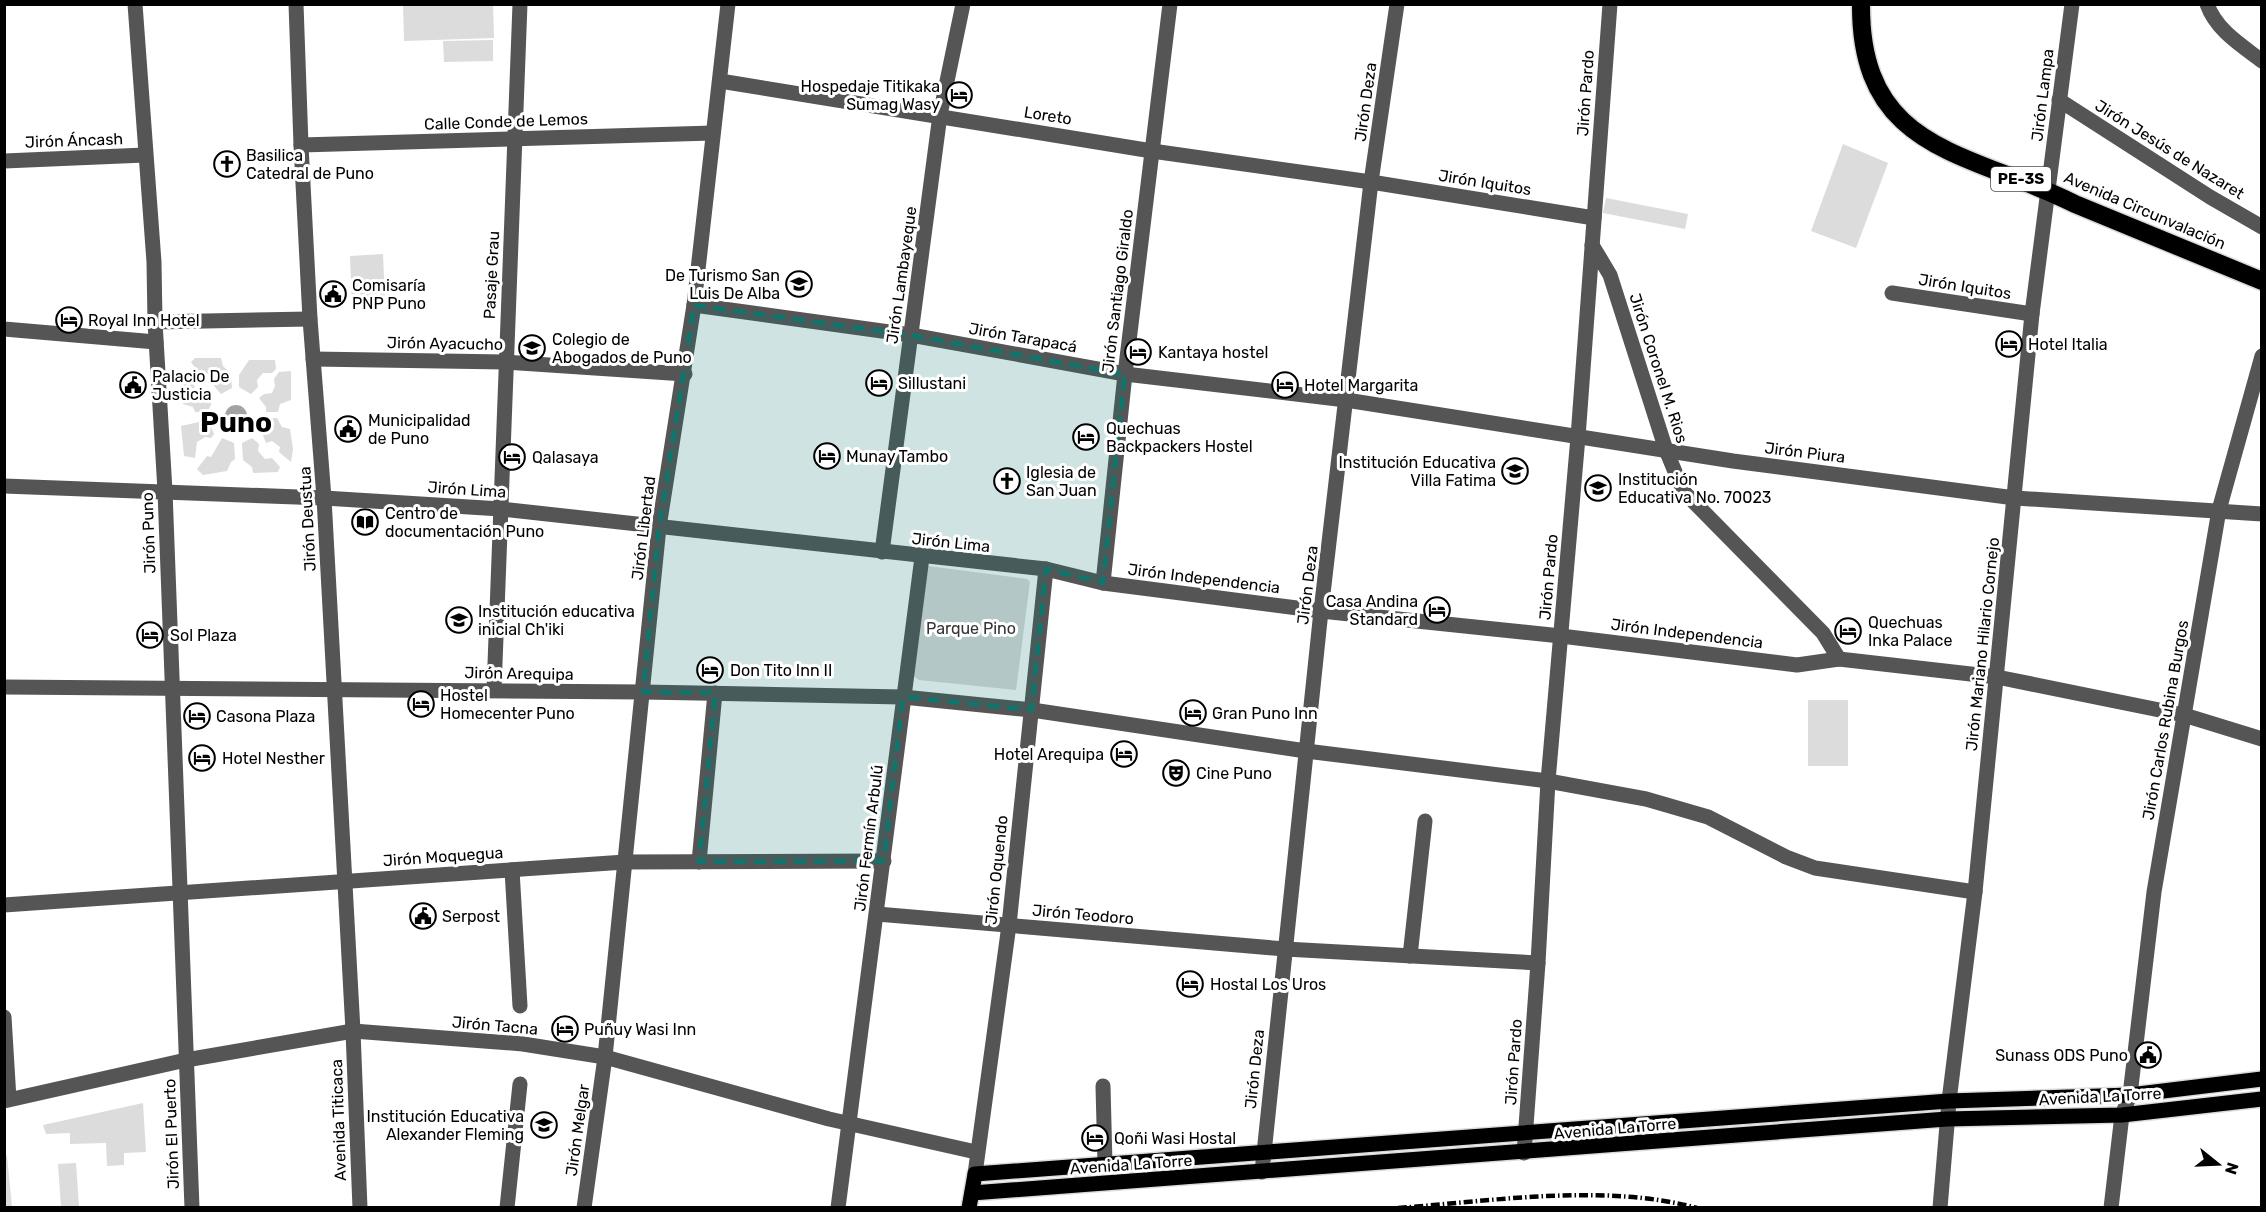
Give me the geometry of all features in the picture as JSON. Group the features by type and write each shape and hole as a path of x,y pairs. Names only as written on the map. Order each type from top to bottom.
{"highway":[{"name":"Avenida Circunvalación","path":"1861,4 1861,32 1870,70 1878,91 1900,121 1918,135 1940,147 2262,281"}],"main road":[{"name":"Avenida La Torre","path":"975,1174 1948,1101 2130,1095 2262,1079"},
{"name":"Avenida La Torre","path":"970,1200 1262,1172 1947,1119 2122,1115 2262,1099"},
{"path":"970,1200 975,1174"}],"street":[{"name":"Jirón Puno","path":"135,4 154,262 155,322 165,491 186,1060"},
{"name":"Jirón Deustua","path":"296,4 310,320 324,498 353,1031"},
{"name":"Pasaje Grau","path":"494,690 520,4"},
{"name":"Jirón Libertad","path":"605,1057 659,527 694,305 728,4"},
{"name":"Jirón Lambayeque","path":"882,552 940,116 963,4"},
{"name":"Jirón Santiago Giraldo","path":"1103,583 1125,374 1170,4"},
{"name":"Jirón Deza","path":"1262,1172 1321,611 1371,182 1397,4"},
{"name":"Jirón Pardo","path":"1524,1153 1548,782 1578,437 1610,4"},
{"name":"Jirón Lampa","path":"2048,190 2072,4"},
{"path":"2207,4 2214,20 2223,30 2262,61"},
{"name":"Loreto","path":"720,81 1152,151 1371,182"},
{"name":"Jirón Jesús de Nazaret","path":"2059,100 2210,197 2262,227"},
{"name":"Calle Conde de Lemos","path":"301,146 713,133"},
{"name":"Jirón Áncash","path":"4,161 145,154"},
{"name":"Jirón Iquitos","path":"1371,182 1594,218"},
{"name":"Jirón Mariano Hilario Cornejo","path":"1948,1101 1975,892 2032,314 2048,190"},
{"name":"Jirón Coronel M. Rios","path":"1592,245 1610,276 1666,450 1683,491 1823,633 1839,659"},
{"name":"Jirón Iquitos","path":"1892,293 2032,314"},
{"name":"Jirón Tarapacá","path":"694,305 911,335 1125,374 1347,400"},
{"path":"155,322 310,320"},
{"path":"4,329 156,342"},
{"name":"Jirón Carlos Rubina Burgos","path":"2111,1208 2122,1115 2130,1095 2154,892 2219,510 2262,356"},
{"name":"Jirón Ayacucho","path":"313,359 505,362 684,374"},
{"name":"Jirón Piura","path":"1347,400 1733,461 2015,498 2262,514"},
{"name":"Jirón Lima","path":"4,486 324,498 501,509 1046,569 1103,583"},
{"name":"Jirón Fermín Arbulú","path":"838,1208 922,557"},
{"name":"Jirón Oquendo","path":"975,1174 976,1152 1009,925 1046,569"},
{"name":"Jirón Independencia","path":"1103,583 1321,611 1561,636 1797,665 1839,659 1997,677 2184,715 2262,739"},
{"name":"Jirón Arequipa","path":"4,687 494,690 903,697 1032,710 1306,751 1548,782 1646,799 1708,817 1786,857 1815,868 1975,892"},
{"path":"699,862 715,693"},
{"path":"1410,956 1425,821"},
{"name":"Jirón Moquegua","path":"4,905 625,862 884,861"},
{"path":"512,870 520,1006"},
{"name":"Jirón Teodoro","path":"877,914 1285,949 1538,963"},
{"path":"4,1017 7,1100"},
{"name":"Jirón Tacna","path":"7,1100 186,1060 353,1031 523,1044 605,1057 850,1124 976,1152"},
{"name":"Avenida Titicaca","path":"353,1031 360,1208"},
{"name":"Jirón Melgar","path":"584,1208 605,1057"},
{"name":"Jirón El Puerto","path":"186,1060 192,1208"},
{"path":"507,1208 520,1084"},
{"path":"1103,1086 1105,1164"},
{"path":"1940,1208 1948,1101"}],"highlighted area":[{"path":"694,305 911,335 1125,374 1103,583 1046,569 1032,710 903,697 884,861 699,862 715,693 643,692 659,527"}],"green space":[{"path":"403,5 493,5 494,38 404,41"},
{"path":"493,40 493,61 444,62 443,41"},
{"path":"1843,144 1888,163 1856,248 1811,231"},
{"path":"1606,198 1688,214 1685,229 1603,213"},
{"path":"383,254 385,304 352,306 350,256"},
{"path":"195,358 221,358 223,366 231,374 232,388 221,394 214,386 214,380 207,373 199,373 191,362"},
{"path":"249,360 275,360 276,369 272,373 263,373 257,380 258,387 251,394 239,387 239,375"},
{"path":"291,371 291,400 280,404 278,412 266,412 266,407 259,398 264,394 272,393 275,386 274,379 279,372"},
{"path":"181,372 192,375 195,389 203,394 206,391 213,399 208,412 195,412 193,407 183,404"},
{"path":"266,418 277,418 282,427 290,429 293,449 291,462 279,452 280,447 272,441 266,443 261,430"},
{"path":"208,420 214,434 211,438 205,437 197,442 195,458 184,456 181,426"},
{"path":"222,438 234,443 235,459 227,471 203,475 197,469 207,456 211,457"},
{"path":"252,438 259,444 258,451 265,459 272,458 280,467 278,472 253,473 252,467 243,460 242,443"},
{"name":"Parque Pino","path":"928,566 1027,579 1030,582 1016,690 919,680 912,675"},
{"path":"1808,700 1848,700 1848,766 1808,766"},
{"path":"143,1103 146,1152 124,1153 124,1165 107,1166 106,1143 70,1144 70,1133 46,1134 43,1125"},
{"path":"7,1155 12,1207 5,1207 5,1156"},
{"path":"76,1163 79,1207 61,1207 58,1164"}],"shaded area":[{"path":"236,405 244,408 247,416 244,424 236,427 228,424 225,416 228,408"}],"railway":[{"path":"1398,1208 1510,1198 1587,1195 1625,1196 1697,1208"}],"place":[{"name":"Hospedaje Titikaka Sumag Wasy","path":"959,95"},
{"name":"Basilica Catedral de Puno","path":"227,164"},
{"name":"De Turismo San Luis De Alba","path":"799,284"},
{"name":"Comisaría PNP Puno","path":"333,294"},
{"name":"Royal Inn Hotel","path":"69,320"},
{"name":"Hotel Italia","path":"2009,344"},
{"name":"Colegio de Abogados de Puno","path":"532,348"},
{"name":"Kantaya hostel","path":"1138,352"},
{"name":"Sillustani","path":"879,383"},
{"name":"Palacio De Justicia","path":"133,385"},
{"name":"Hotel Margarita","path":"1285,385"},
{"name":"Municipalidad de Puno","path":"348,429"},
{"name":"Quechuas Backpackers Hostel","path":"1086,437"},
{"name":"Munay Tambo","path":"827,456"},
{"name":"Qalasaya","path":"512,457"},
{"name":"Institución Educativa Villa Fatima","path":"1515,471"},
{"name":"Iglesia de San Juan","path":"1007,481"},
{"name":"Institución Educativa No. 70023","path":"1598,488"},
{"name":"Centro de documentación Puno","path":"365,522"},
{"name":"Casa Andina Standard","path":"1437,610"},
{"name":"Institución educativa inicial Ch'iki","path":"459,620"},
{"name":"Quechuas Inka Palace","path":"1848,631"},
{"name":"Sol Plaza","path":"150,635"},
{"name":"Don Tito Inn II","path":"710,670"},
{"name":"Hostel Homecenter Puno","path":"421,704"},
{"name":"Gran Puno Inn","path":"1193,713"},
{"name":"Casona Plaza","path":"197,716"},
{"name":"Hotel Arequipa","path":"1124,754"},
{"name":"Hotel Nesther","path":"202,758"},
{"name":"Cine Puno","path":"1176,773"},
{"name":"Serpost","path":"423,916"},
{"name":"Hostal Los Uros","path":"1190,984"},
{"name":"Puñuy Wasi Inn","path":"565,1029"},
{"name":"Sunass ODS Puno","path":"2148,1055"},
{"name":"Institución Educativa Alexander Fleming","path":"544,1125"},
{"name":"Qoñi Wasi Hostal","path":"1095,1138"}],"district":[{"name":"Puno","path":"236,422"}]}
